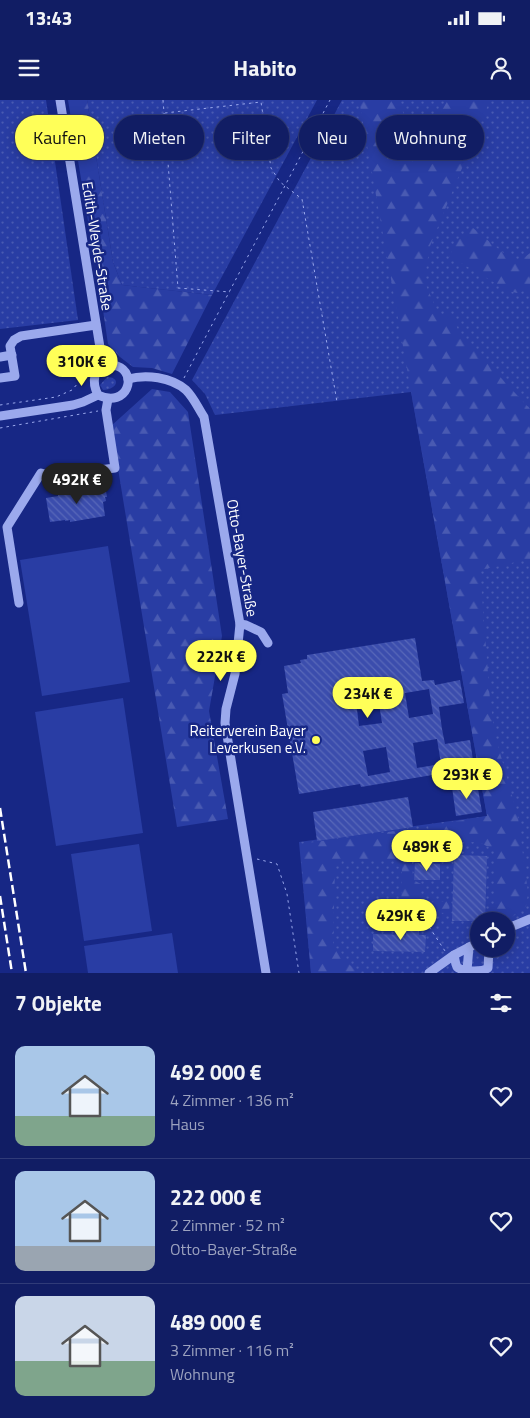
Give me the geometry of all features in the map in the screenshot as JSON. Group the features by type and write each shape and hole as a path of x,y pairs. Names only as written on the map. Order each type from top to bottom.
{"street":[{"name":"Edith-Weyde-Straße","path":"60,100 103,366"},
{"path":"0,378 15,376 10,346 14,340 21,336 96,325"},
{"path":"0,357 12,355"},
{"path":"0,416 73,405 98,395 108,399 116,399 124,393 128,384 124,370 117,366 103,366 95,375 94,382 98,395"},
{"name":"Otto-Bayer-Straße","path":"128,379 143,376 163,378 180,386 194,401 204,417 240,624 235,674 226,709 225,723 266,973"},
{"path":"19,603 7,527 41,472 52,476 115,468 106,410 108,399"},
{"path":"240,624 261,632 268,643"},
{"path":"515,925 530,919"},
{"path":"429,973 468,947 468,970"},
{"path":"452,956 456,966 460,969 468,970 486,970 488,968 489,957"}],"path":[{"path":"164,100 178,288 230,292"},
{"path":"182,382 330,100"},
{"path":"165,113 261,102 271,168 280,182 302,199 337,402"},
{"path":"0,405 56,397 72,390 85,375"},
{"path":"247,859 252,858 277,864 287,894 299,973"},
{"path":"390,914 422,916 452,956"}],"green space":[{"path":"0,100 46,100 48,115 15,115 15,160 55,160 78,320 0,329"},
{"path":"68,100 87,100 89,115 70,115"},
{"path":"87,100 317,100 309,115 299,115 299,133 289,152 289,115 214,115 214,160 285,160 212,295 122,285 113,262 97,160 104,160 104,115 89,115"},
{"path":"342,100 530,100 530,973 311,973 299,842 487,816 411,392 215,415 205,394 192,380 310,160 366,160 366,115 334,115"},
{"path":"359,100 398,100 402,107 403,115 376,115 376,160 412,160 412,162 413,160 465,160 430,246 424,281 439,315 452,316 460,334 530,409 530,559 480,570 490,700 495,735 518,817 528,893 526,906 515,915 515,912 494,912 494,850 479,842 432,843 428,826 487,816 366,139 366,115 362,115"},
{"path":"448,100 490,100 484,115 439,115"},
{"path":"78,160 97,160 113,262 122,285 212,295 172,374 152,368 133,367 108,344 103,310 103,277 99,253 91,239"},
{"path":"473,228 502,252 520,261 530,253 529,289 517,293 509,291 449,256 459,239"},
{"path":"107,377 114,379 116,383 112,388 103,390 100,385"},
{"path":"152,389 170,392 188,412 222,636 209,711 228,819 177,827 111,426"},
{"path":"108,546 130,682 42,696 20,560"},
{"path":"123,698 143,833 56,846 35,712"},
{"path":"410,829 413,880 421,884 420,896 422,903 450,901 449,913 401,912 402,867 395,866 395,860 342,859 341,865 335,865 333,948 340,949 345,959 359,973 311,973 300,844"},
{"path":"139,844 152,931 84,941 71,854"},
{"path":"172,933 178,973 88,973 84,946"}],"building":[{"path":"105,486 107,497 105,497 106,501 103,502 105,516 70,522 70,520 65,520 50,522 46,498 58,496 58,493"},
{"path":"415,638 422,681 434,680 435,685 460,680 464,703 439,707 442,729 445,744 470,740 474,767 361,787 360,784 299,794 282,694 288,693 284,666 301,663 300,660 307,659 307,655","holes":["429,689 433,714 409,718 405,693","378,697 382,723 359,726 356,701","437,739 441,764 417,768 413,743","386,747 390,772 368,776 363,751"]},
{"path":"477,783 482,812 456,816 452,787"},
{"path":"408,797 413,827 317,841 313,812"},
{"path":"454,855 487,856 485,912 470,912 470,921 452,921"},
{"path":"415,863 440,864 440,880 414,880"},
{"path":"407,920 415,920 415,931 419,931 419,935 426,935 425,952 373,951 373,934 406,935"}],"railway":[{"path":"0,808 26,973"},
{"path":"0,896 12,973"}],"place":[{"name":"Reiterverein Bayer Leverkusen e.V.","path":"316,740"}]}
